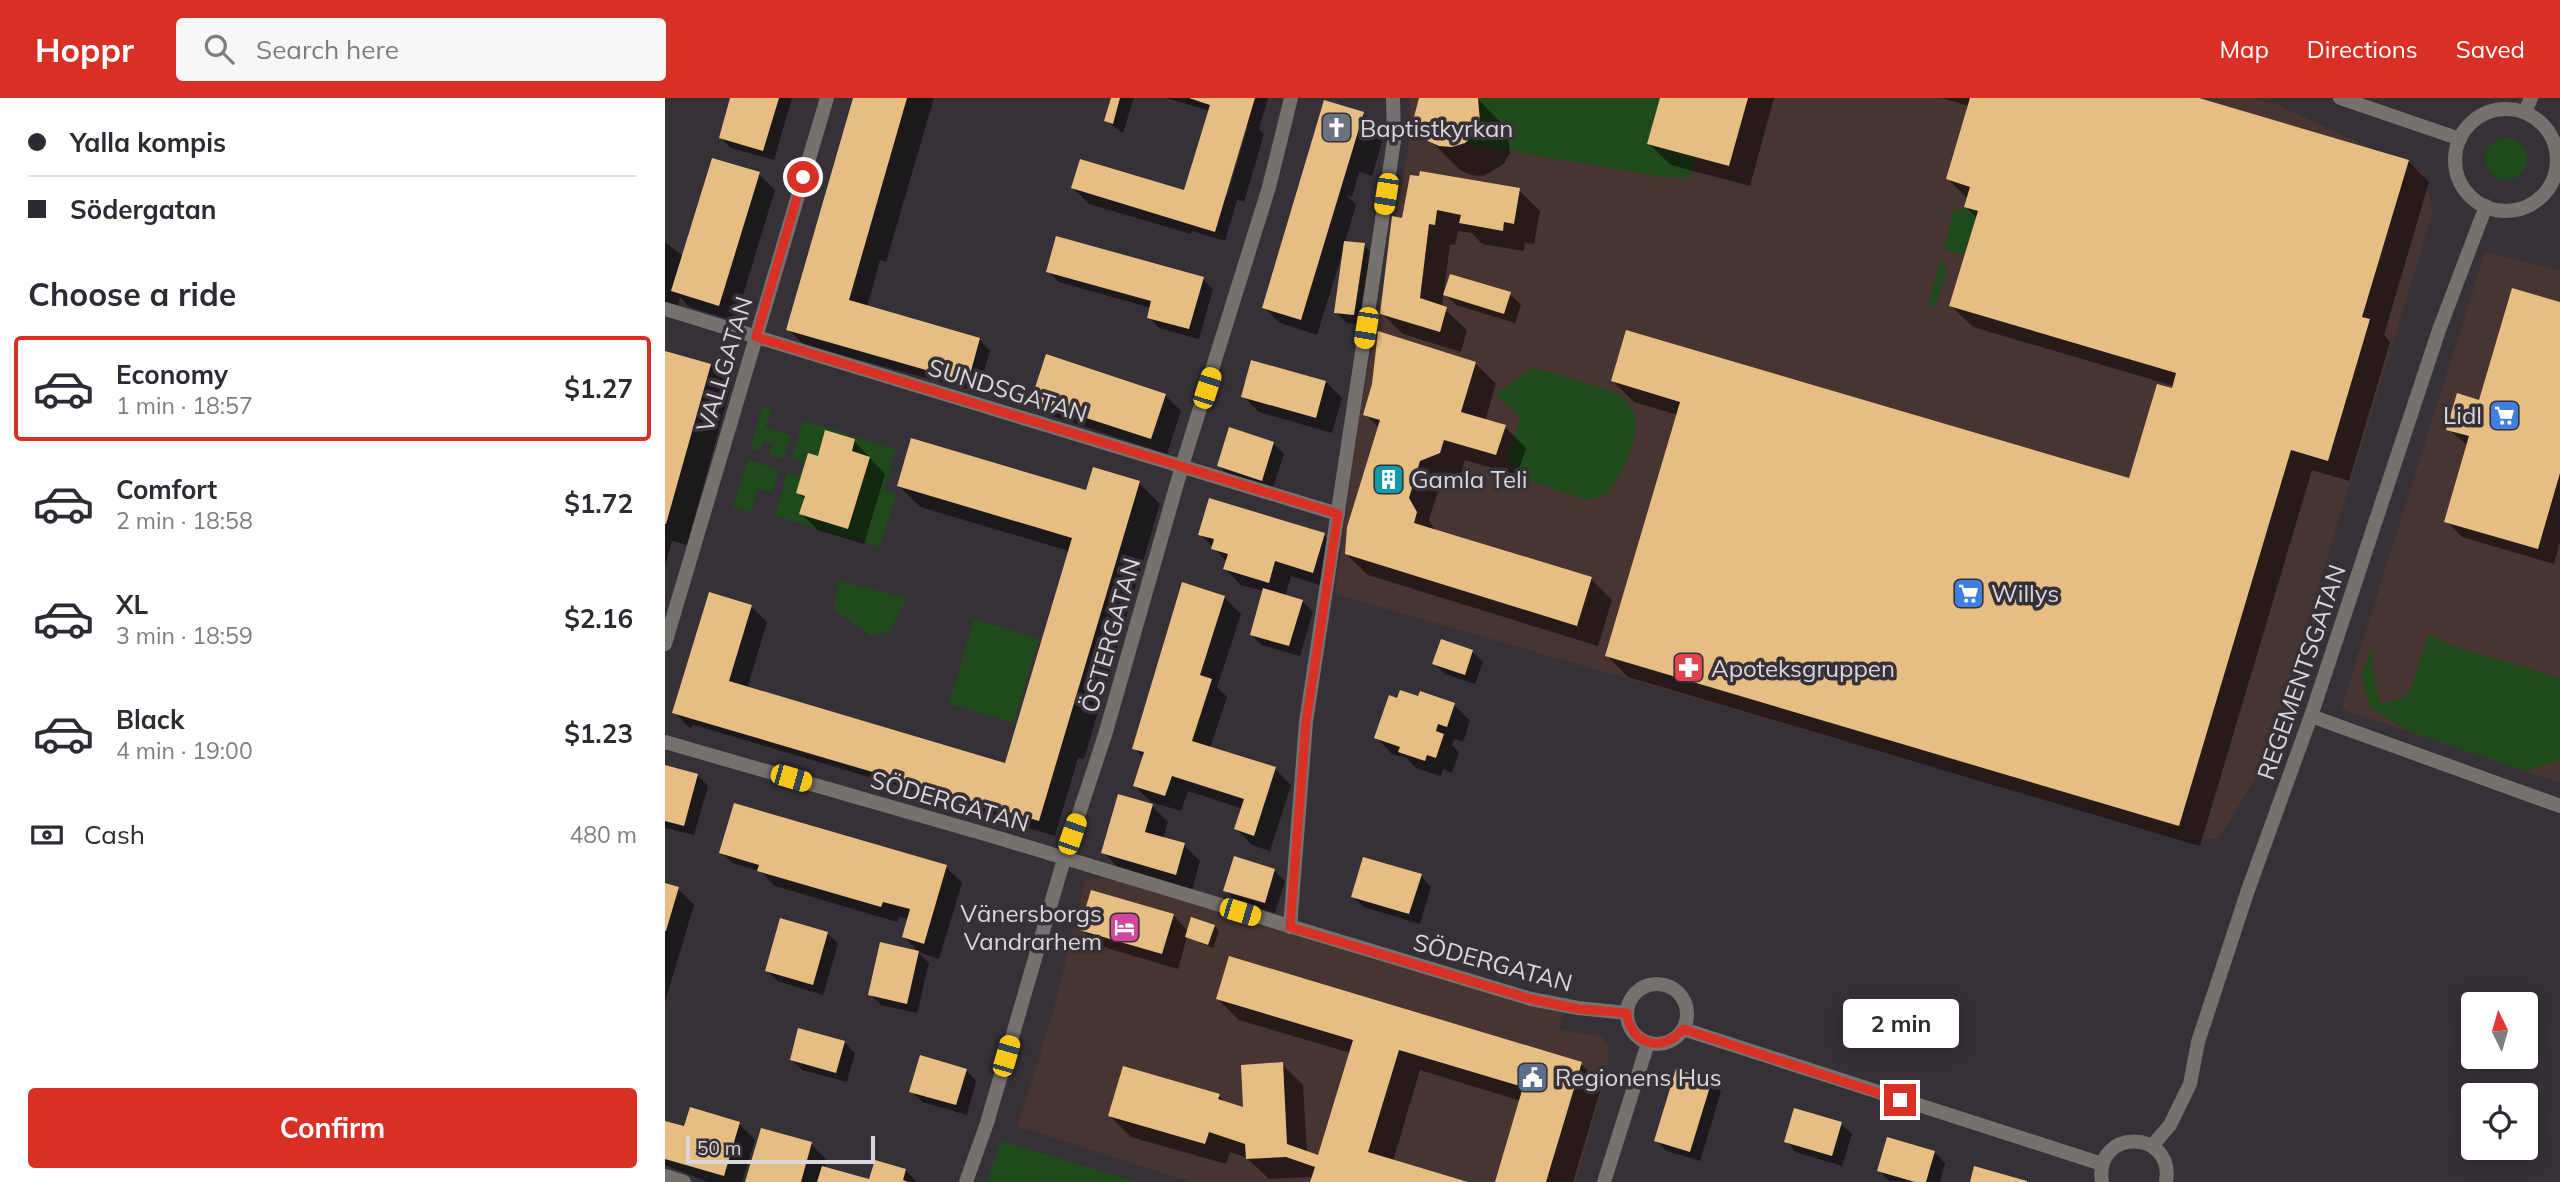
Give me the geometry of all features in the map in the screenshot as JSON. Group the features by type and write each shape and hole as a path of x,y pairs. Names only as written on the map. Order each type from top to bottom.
{"street":[{"name":"VALLGATAN","path":"665,644 827,98"},
{"name":"ÖSTERGATAN","path":"966,1182 987,1123 1064,859 1105,735 1182,466 1269,187 1291,98"},
{"path":"1290,927 1306,722 1394,141 1393,98"},
{"path":"2340,98 2460,139"},
{"path":"2525,112 2531,98"},
{"path":"2509,109 2525,112 2542,124 2554,142 2556,185 2523,207 2501,210 2486,206 2469,194 2461,182 2456,161 2460,139 2474,121 2487,113 2509,109"},
{"name":"REGEMENTSGATAN","path":"2152,1146 2170,1125 2190,1084 2198,1042 2248,890 2311,716 2439,330 2486,206"},
{"name":"SUNDSGATAN","path":"665,309 1338,514"},
{"path":"2311,716 2560,806"},
{"name":"SÖDERGATAN","path":"665,742 1531,999 1579,1009 1627,1013"},
{"path":"1649,985 1665,986 1678,993 1685,1004 1687,1017 1683,1029 1668,1042 1648,1043 1632,1031 1627,1013 1632,997 1649,985"},
{"path":"1683,1029 2102,1164"},
{"path":"1604,1182 1648,1043"},
{"path":"2102,1182 2102,1164 2110,1151 2122,1143 2138,1141 2152,1146 2165,1163 2166,1182"},
{"path":"665,1176 684,1182"}],"shaded area":[{"path":"1410,98 2254,98 2276,104 2423,172 2433,213 2264,764 2219,839 2184,840 1335,594 1358,424 1408,149"},
{"path":"2485,252 2560,270 2560,783 2341,709"},
{"path":"1104,877 1529,1003 1564,1010 1559,1030 1601,1036 1609,1047 1607,1072 1576,1182 1190,1182 1017,1126 1052,1016 1085,880"}],"green space":[{"path":"1478,98 1660,98 1648,144 1695,157 1690,178 1662,177 1465,143 1479,123 1481,111"},
{"path":"2506,138 2521,144 2527,159 2521,174 2506,180 2491,174 2485,159 2491,144"},
{"path":"1964,207 1978,211 1965,255 1944,250 1953,211"},
{"path":"1941,258 1947,268 1936,307 1928,304"},
{"path":"1534,367 1615,393 1631,407 1635,418 1632,446 1607,494 1588,500 1518,477 1508,457 1520,417 1495,394"},
{"path":"763,406 772,408 765,427 791,435 783,459 769,455 772,444 763,441 760,451 750,449"},
{"path":"803,420 896,450 884,490 896,494 880,547 775,516 787,473 800,476 803,462 792,458"},
{"path":"748,459 779,470 773,492 758,489 751,512 733,508"},
{"path":"839,581 907,598 889,632 871,636 833,609"},
{"path":"974,619 1039,639 1014,723 949,704"},
{"path":"2429,634 2447,644 2560,678 2560,760 2525,771 2408,731 2370,708 2361,675 2372,647 2374,681 2381,704 2408,696"},
{"path":"1001,1141 1138,1182 986,1182"}],"building":[{"path":"730,98 779,98 763,151 719,138"},
{"path":"853,98 907,98 849,300 980,338 968,382 786,330"},
{"path":"1111,98 1120,98 1113,124 1104,121"},
{"path":"1189,98 1255,98 1215,232 1071,188 1080,159 1184,190 1210,105"},
{"path":"1419,98 1478,98 1480,122 1475,134 1465,143 1452,147 1439,146 1428,141 1418,130 1414,117"},
{"path":"1660,98 1748,98 1729,166 1647,144"},
{"path":"1970,98 2199,98 2409,160 2362,317 2370,319 2328,461 2291,450 2179,826 1605,656 1680,402 1611,381 1626,330 2129,478 2157,384 2172,388 2176,373 1949,306 1978,211 1964,207 1970,187 1946,179"},
{"path":"1324,100 1364,112 1301,320 1262,308"},
{"path":"712,158 760,172 719,306 671,291"},
{"path":"1420,171 1520,188 1514,224 1504,222 1503,231 1459,223 1461,215 1437,210 1435,225 1429,224 1420,298 1447,307 1440,332 1380,314 1392,216 1402,218 1410,175 1419,176"},
{"path":"1056,236 1204,277 1189,329 1147,318 1151,301 1046,272"},
{"path":"1344,241 1365,243 1354,315 1334,313"},
{"path":"1450,274 1511,292 1504,314 1443,295"},
{"name":"Lidl","path":"2512,288 2560,302 2560,473 2538,549 2444,522 2469,436 2446,430 2457,393 2479,400"},
{"name":"Gamla Teli","path":"1378,331 1476,362 1461,412 1506,425 1496,455 1444,440 1440,453 1420,461 1409,498 1417,512 1414,523 1592,577 1577,626 1345,554 1347,527 1380,420 1363,415 1372,384"},
{"path":"665,351 711,364 666,524 665,524"},
{"path":"1046,354 1166,394 1151,439 1031,400"},
{"path":"1251,360 1326,381 1316,418 1241,397"},
{"path":"1229,427 1274,442 1262,481 1217,466"},
{"path":"825,430 855,439 852,451 870,457 848,529 799,514 805,496 796,493 808,453 818,456"},
{"path":"911,438 1086,490 1093,467 1140,481 1039,821 672,713 709,592 752,605 729,681 1005,763 1072,538 897,486"},
{"path":"1209,498 1325,533 1313,573 1275,561 1269,583 1223,569 1228,554 1211,549 1214,539 1198,535"},
{"path":"1182,582 1225,596 1200,675 1212,679 1192,741 1276,767 1254,836 1234,829 1244,799 1172,776 1165,796 1133,786 1144,752 1132,749"},
{"path":"1263,588 1303,600 1289,646 1250,635"},
{"path":"1441,639 1473,650 1465,675 1432,664"},
{"path":"1400,690 1418,696 1420,691 1455,703 1447,727 1438,724 1436,731 1444,734 1436,758 1427,755 1425,761 1398,752 1400,747 1374,738 1389,695 1397,698"},
{"path":"665,765 698,774 684,826 665,821"},
{"path":"1118,794 1153,804 1145,832 1185,843 1176,875 1101,853"},
{"path":"734,803 947,865 924,944 902,937 910,909 883,902 881,907 757,871 759,865 719,853"},
{"path":"1234,856 1275,869 1265,903 1223,891"},
{"path":"1363,857 1422,874 1409,914 1351,897"},
{"path":"665,883 679,887 666,931 665,931"},
{"path":"1091,890 1174,914 1162,954 1079,930"},
{"path":"1191,917 1215,925 1208,945 1185,937"},
{"path":"780,918 828,932 813,985 765,971"},
{"path":"880,942 919,951 907,1004 868,995"},
{"name":"Regionens Hus","path":"1229,956 1582,1062 1546,1182 1495,1182 1523,1087 1399,1050 1368,1152 1468,1182 1310,1182 1315,1167 1286,1157 1246,1159 1245,1144 1209,1132 1205,1144 1108,1116 1123,1066 1220,1094 1218,1099 1243,1107 1241,1065 1283,1062 1287,1144 1318,1155 1353,1040 1216,999"},
{"path":"798,1028 845,1041 836,1073 790,1060"},
{"path":"920,1055 967,1069 956,1105 909,1092"},
{"path":"1676,1069 1712,1080 1690,1152 1654,1141"},
{"path":"690,1107 740,1122 724,1176 665,1159 665,1121 684,1126"},
{"path":"1794,1108 1842,1122 1832,1156 1784,1142"},
{"path":"761,1128 812,1142 801,1182 745,1182"},
{"path":"1887,1137 1935,1151 1926,1182 1915,1182 1877,1171"},
{"path":"875,1160 906,1169 903,1180 908,1182 817,1182 822,1166 869,1179"},
{"path":"1974,1166 2027,1181 2027,1182 1970,1182"}],"place":[{"name":"Baptistkyrkan","path":"1337,128"},
{"name":"Lidl","path":"2505,415"},
{"name":"Gamla Teli","path":"1388,479"},
{"name":"Willys","path":"1968,593"},
{"name":"Apoteksgruppen","path":"1688,668"},
{"name":"Vänersborgs Vandrarhem","path":"1125,927"},
{"name":"Regionens Hus","path":"1532,1077"}],"route":[{"path":"803,177 756,337 1338,514 1306,722 1293,858 1290,927 1531,999 1579,1009 1627,1013 1632,1031 1648,1043 1668,1042 1683,1029 1900,1100"}]}
